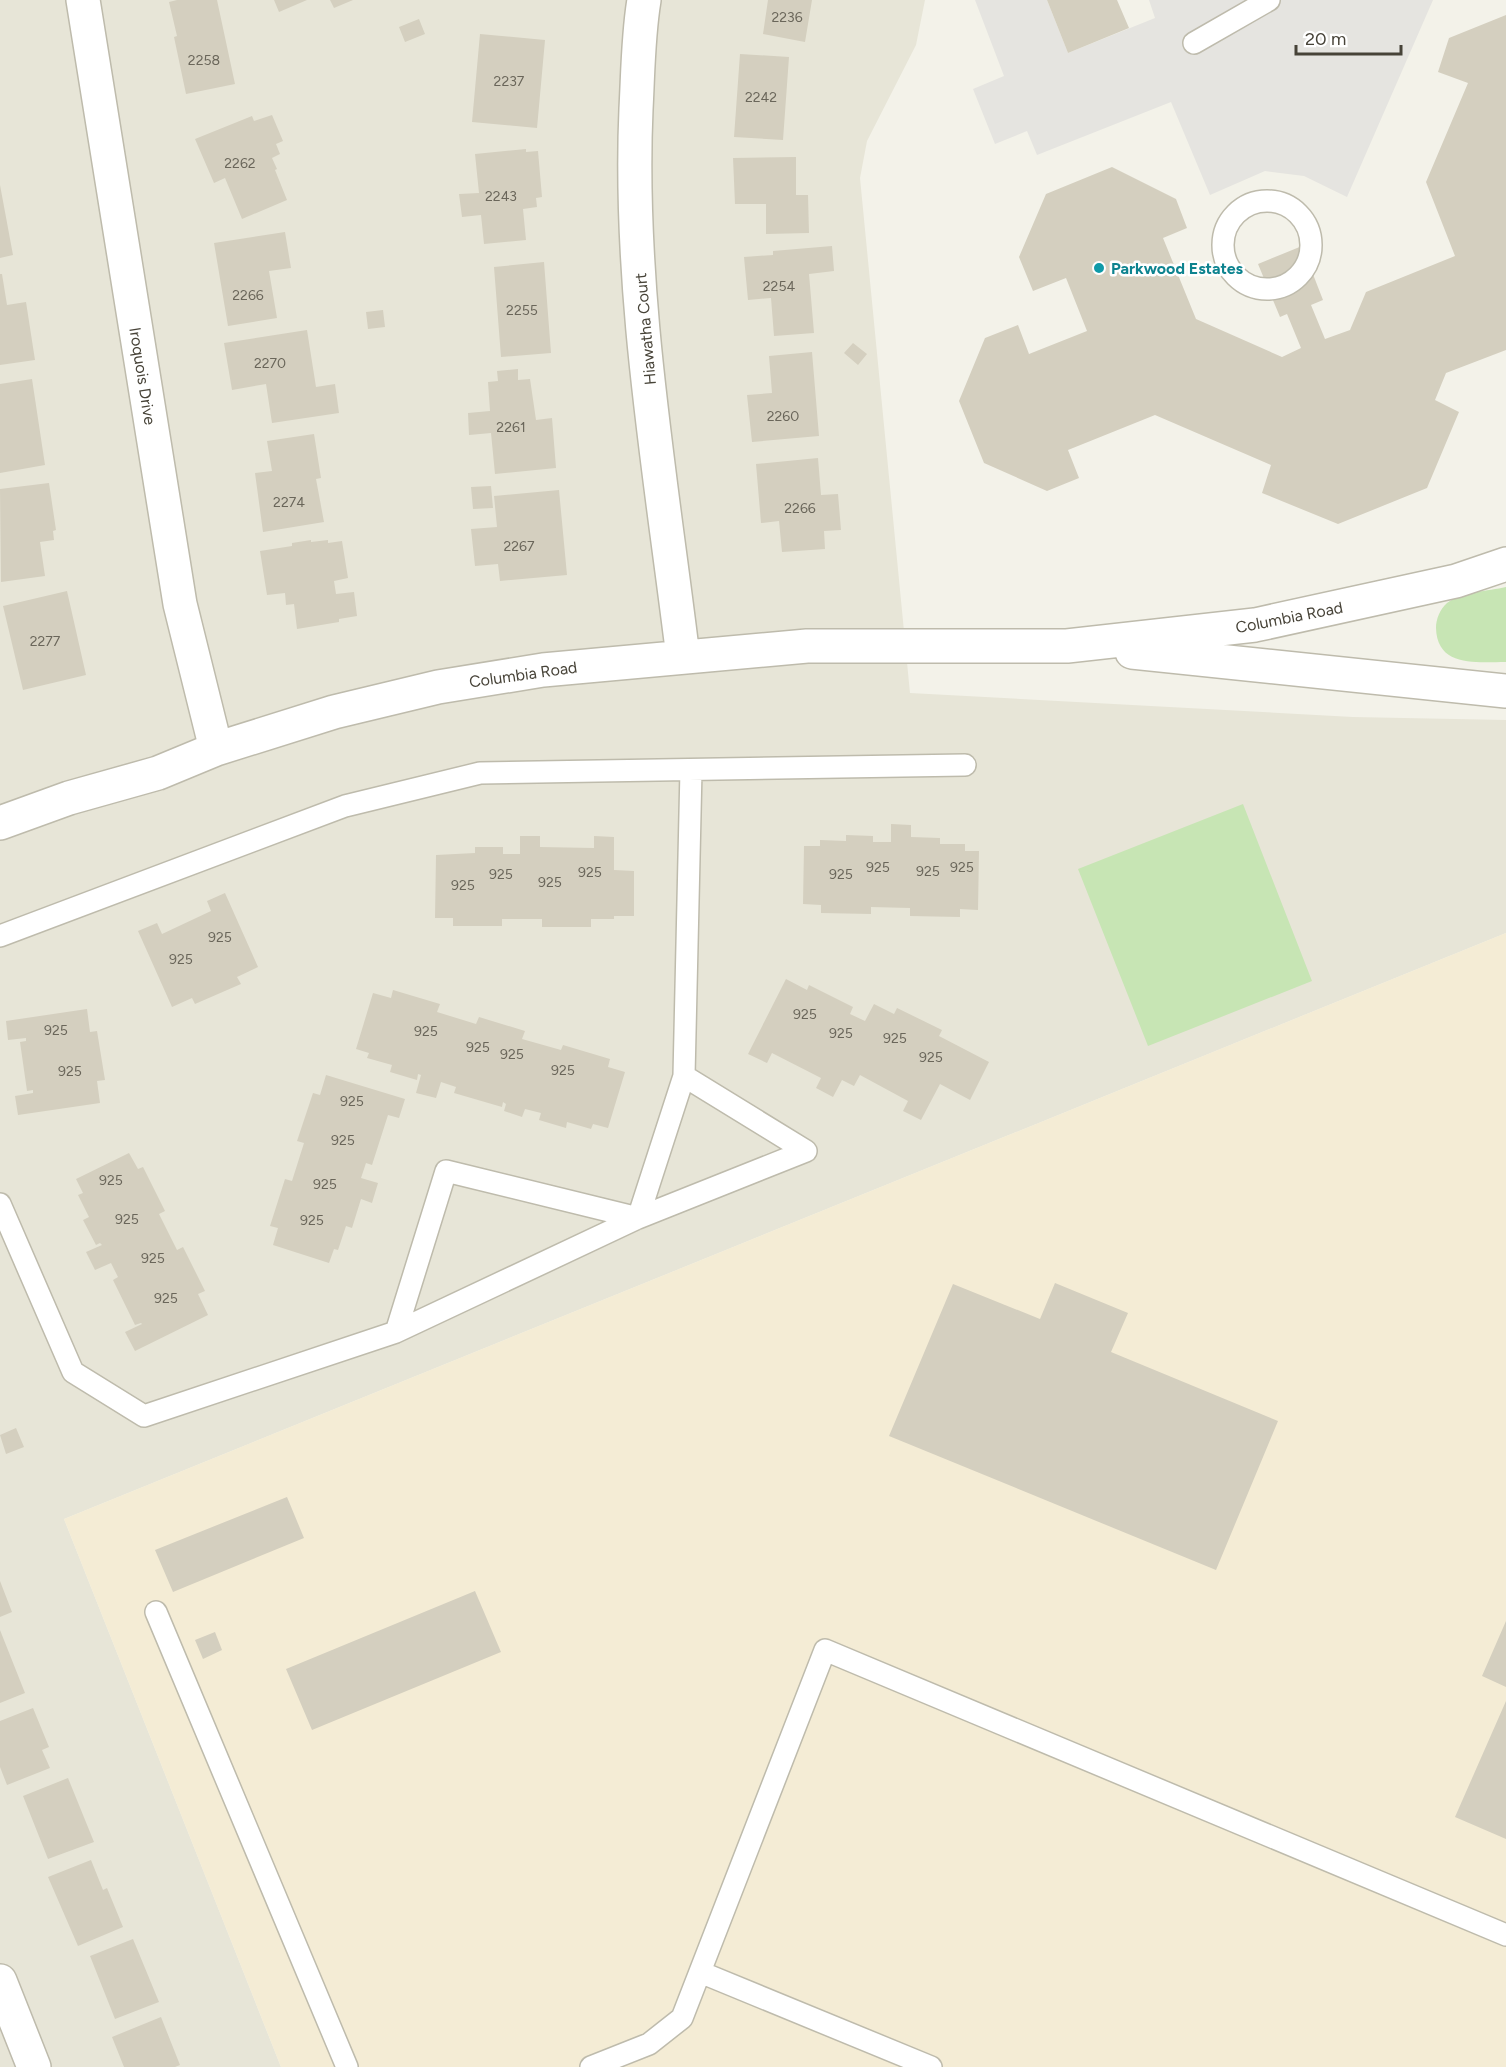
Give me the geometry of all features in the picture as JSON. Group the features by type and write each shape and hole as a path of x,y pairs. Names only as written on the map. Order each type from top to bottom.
{"street":[{"name":"Iroquois Drive","path":"83,0 180,604 216,749"},
{"name":"Hiawatha Court","path":"644,0 640,27 635,136 636,224 647,361 683,657"},
{"name":"Columbia Road","path":"1067,646 1255,625 1456,581 1506,564"},
{"name":"Columbia Road","path":"0,823 69,798 158,773 216,749 334,712 438,687 543,670 807,646 1067,646 1506,691"},
{"path":"0,1981 10,2035 34,2067"}],"lane":[{"path":"1194,43 1269,0"},
{"path":"1270,201 1285,204 1298,213 1307,226 1311,242 1309,259 1301,273 1288,283 1273,288 1256,288 1241,281 1229,269 1223,254 1223,237 1229,222 1240,209 1255,202 1270,201"},
{"path":"0,936 345,806 480,773 965,765"},
{"path":"638,1218 684,1076 691,770"},
{"path":"0,1204 73,1372 144,1416 396,1332 638,1218 806,1151 684,1076"},
{"path":"396,1332 446,1171 638,1218"},
{"path":"156,1612 347,2067"},
{"path":"591,2067 649,2044 682,2018 825,1650 1506,1935"},
{"path":"700,1972 931,2067"}],"shaded area":[{"path":"0,0 925,0 916,45 867,141 860,178 910,693 1353,717 1506,720 1506,933 64,1519 281,2067 0,2067"},
{"path":"975,0 1047,0 1068,53 1155,18 1149,0 1433,0 1347,197 1304,176 1265,171 1210,195 1171,102 1037,155 1027,131 995,144 973,89 1004,76"},
{"path":"1506,933 1506,2067 281,2067 64,1519"}],"green space":[{"path":"1506,587 1506,662 1461,660 1443,650 1438,641 1436,628 1439,614 1447,603 1468,594"},
{"path":"1243,804 1312,981 1148,1046 1078,869"}],"building":[{"path":"217,0 235,84 186,94 169,2"},
{"path":"274,0 307,0 279,12"},
{"path":"330,0 353,0 334,8"},
{"path":"768,0 812,0 805,42 763,34"},
{"path":"1047,0 1117,0 1129,28 1068,53"},
{"name":"Parkwood Estates","path":"1506,15 1506,350 1446,373 1435,400 1459,412 1427,488 1338,524 1262,493 1271,465 1155,415 1068,450 1079,478 1047,491 984,463 959,401 985,338 1018,325 1029,354 1087,331 1066,278 1033,291 1019,257 1046,194 1112,167 1176,199 1187,228 1163,238 1196,319 1282,357 1301,348 1287,314 1280,317 1258,264 1302,246 1323,300 1311,305 1325,339 1350,330 1366,292 1455,256 1426,182 1468,83 1438,72 1449,38"},
{"path":"419,19 425,34 405,42 399,27"},
{"path":"480,34 545,40 537,128 472,122"},
{"path":"740,54 789,57 783,140 734,137"},
{"path":"272,115 283,141 276,144 280,154 272,158 287,200 242,219 225,178 214,183 195,139 252,116 254,121"},
{"path":"526,149 526,152 538,151 542,197 536,198 537,207 523,209 526,240 484,244 481,215 462,217 459,194 479,193 475,154"},
{"path":"796,157 796,195 808,195 809,233 766,234 766,204 735,204 733,158"},
{"path":"0,185 13,255 0,258"},
{"path":"285,232 291,268 269,271 277,318 228,326 214,243"},
{"path":"832,246 834,271 809,274 814,333 774,336 771,298 748,300 744,257 773,255 773,251"},
{"path":"544,262 551,353 501,357 494,267"},
{"path":"0,274 2,274 7,305 26,302 35,360 0,365"},
{"path":"383,310 385,327 368,329 366,312"},
{"path":"307,330 316,387 335,384 339,413 272,423 266,384 232,390 224,343"},
{"path":"853,343 867,354 858,365 844,353"},
{"path":"812,352 819,436 752,442 747,395 772,393 769,356"},
{"path":"518,369 518,380 530,379 536,420 552,418 556,468 495,474 491,433 469,435 468,413 490,411 488,382 498,381 497,371"},
{"path":"32,379 45,465 0,473 0,384"},
{"path":"314,434 321,478 316,479 324,522 263,532 255,473 272,471 267,441"},
{"path":"818,458 821,495 838,494 841,530 824,531 825,549 782,552 779,521 761,523 756,464"},
{"path":"49,483 56,530 53,531 54,540 40,542 45,576 1,582 0,489"},
{"path":"491,486 493,508 473,509 471,487"},
{"path":"559,490 567,575 500,581 498,564 475,566 471,529 497,527 494,496"},
{"path":"311,540 311,542 328,540 328,543 342,541 348,578 334,581 336,594 354,592 357,616 339,619 339,622 297,629 294,604 286,605 285,593 267,595 260,551 292,546 292,543"},
{"path":"67,591 86,675 23,690 3,606"},
{"path":"891,824 911,825 911,837 940,838 940,844 965,844 965,851 979,851 978,910 960,909 960,917 910,916 910,908 871,907 871,914 821,913 821,905 803,904 804,846 820,846 820,840 846,841 846,835 873,836 873,842 891,842"},
{"path":"520,836 540,836 540,847 594,848 594,836 614,837 614,870 634,871 634,916 591,919 591,927 542,927 542,919 502,919 502,926 453,926 453,918 435,918 436,855 475,853 475,847 503,847 503,854 520,854"},
{"path":"225,893 258,967 237,977 241,984 195,1004 192,998 172,1007 138,931 157,923 162,934 211,911 207,901"},
{"path":"786,979 807,990 809,985 853,1007 850,1014 865,1021 874,1004 894,1014 897,1008 942,1030 939,1036 989,1062 970,1100 940,1084 921,1120 903,1111 908,1101 860,1075 854,1086 842,1080 833,1097 816,1088 821,1078 772,1053 767,1063 748,1054"},
{"path":"393,990 440,1004 437,1012 476,1024 479,1017 525,1031 522,1039 561,1050 563,1045 610,1059 608,1067 625,1072 608,1128 593,1124 591,1129 567,1122 566,1128 539,1120 541,1113 525,1109 522,1117 504,1111 506,1104 503,1102 502,1107 454,1093 456,1087 441,1082 436,1098 416,1093 421,1075 418,1074 417,1080 390,1072 392,1065 367,1058 369,1053 356,1049 373,993 391,998"},
{"path":"87,1009 90,1032 97,1031 105,1080 97,1081 100,1103 18,1115 15,1096 33,1093 33,1090 27,1091 20,1042 26,1041 26,1038 8,1040 6,1021"},
{"path":"326,1075 405,1099 399,1118 388,1115 372,1165 366,1163 361,1178 378,1183 372,1203 361,1199 352,1228 346,1226 338,1250 334,1249 329,1263 273,1245 278,1228 270,1226 285,1179 292,1181 304,1143 297,1141 313,1093 320,1095"},
{"path":"129,1153 138,1169 143,1167 165,1211 159,1214 177,1250 183,1247 205,1291 198,1294 208,1315 135,1351 125,1332 142,1324 135,1325 113,1280 118,1277 111,1263 95,1270 86,1252 102,1245 100,1243 96,1245 83,1220 89,1217 78,1195 83,1193 76,1179"},
{"path":"1055,1283 1128,1313 1111,1352 1278,1421 1216,1570 889,1436 953,1284 1040,1319"},
{"path":"16,1428 24,1447 6,1454 0,1435"},
{"path":"287,1497 304,1538 173,1592 155,1550"},
{"path":"0,1581 12,1612 0,1617"},
{"path":"475,1591 501,1652 312,1730 286,1669"},
{"path":"1506,1621 1506,1687 1482,1676"},
{"path":"0,1630 25,1693 0,1703"},
{"path":"215,1632 222,1650 203,1659 195,1640"},
{"path":"1506,1701 1506,1839 1455,1817"},
{"path":"33,1708 49,1747 42,1750 50,1768 7,1785 0,1767 0,1721"},
{"path":"68,1778 94,1842 48,1859 23,1796"},
{"path":"91,1860 103,1890 107,1888 123,1927 78,1946 48,1877"},
{"path":"133,1939 159,2002 115,2019 90,1956"},
{"path":"161,2017 180,2065 175,2067 124,2067 112,2037"}],"place":[{"name":"Parkwood Estates","path":"1099,268"}]}
